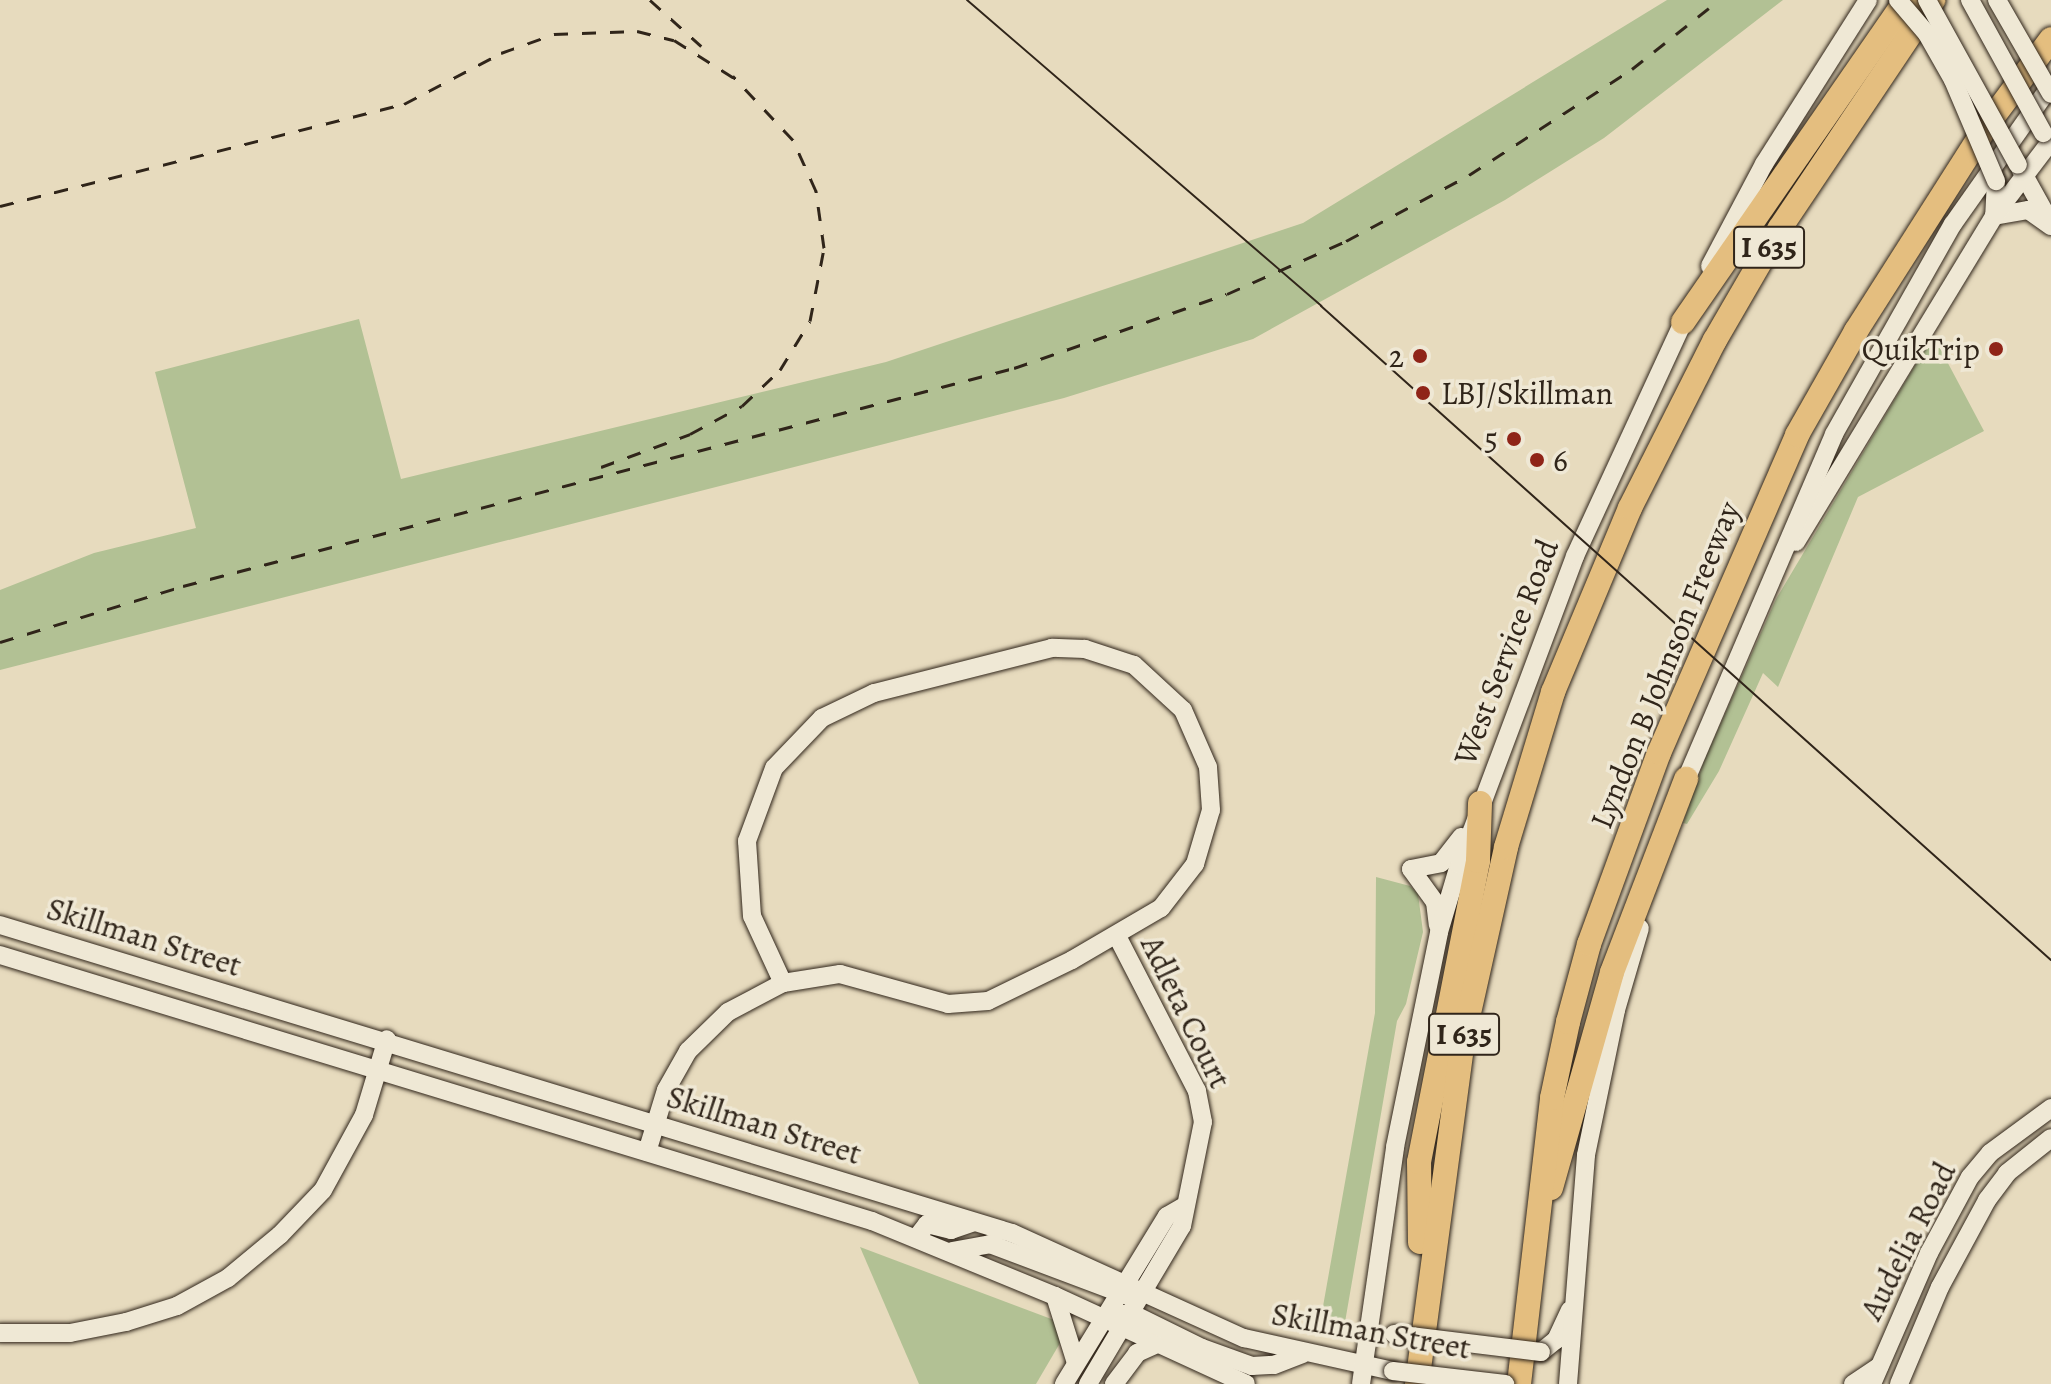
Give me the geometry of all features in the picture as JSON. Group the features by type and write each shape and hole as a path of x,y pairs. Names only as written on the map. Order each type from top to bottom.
{"highway":[{"path":"1683,322 1906,0"},
{"name":"I 635","path":"1417,1384 1463,1040 1506,847 1553,692 1630,508 1715,340 1780,228 1930,0"},
{"name":"Lyndon B Johnson Freeway","path":"1519,1384 1552,1098 1589,944 1659,753 1797,435 1856,331 1987,125 2051,39"},
{"path":"1540,1212 1561,1166 1588,1046 1612,972 1686,779"},
{"path":"1421,1343 1419,1162 1478,861 1480,803"}],"main road":[{"name":"West Service Road","path":"1362,1375 1395,1147 1439,932 1480,803 1575,556 1683,322 1764,164 1868,0"},
{"path":"1898,0 1927,34 1953,80 1996,181 1994,216"},
{"path":"1930,0 2051,225"},
{"path":"1768,589 2022,170 2048,142 1970,0"},
{"path":"1997,0 2051,94"},
{"path":"1568,1384 1586,1155 1598,1090 1623,984 1686,779 1834,434 1953,224 2051,85"},
{"path":"1994,216 2028,210 2051,225"},
{"path":"647,1152 679,1064 699,1038 728,1012 783,983 805,976 840,974 931,1000 966,1004 1003,995 1117,936 1161,908 1195,864 1211,810 1204,753 1183,710 1134,665 1085,649 1035,650 856,699 822,718 783,756 758,800 745,857 752,916 783,983"},
{"path":"1439,932 1435,902 1411,869 1441,863 1453,852 1480,803"},
{"name":"Skillman Street","path":"0,925 387,1039 974,1222 1122,1289 1146,1292 1244,1338 1362,1375 1393,1371 1505,1384"},
{"name":"Adleta Court","path":"1117,936 1197,1091 1201,1149 1184,1206 1182,1226 1146,1292"},
{"name":"Skillman Street","path":"0,955 917,1237 1104,1319 1128,1321 1155,1345 1246,1384"},
{"path":"94,985 103,957"},
{"path":"0,1333 70,1333 126,1322 177,1306 228,1278 280,1235 323,1190 351,1143 379,1070 387,1039"},
{"name":"Audelia Road","path":"1872,1384 1929,1253 1970,1177 1990,1153 2051,1108"},
{"name":"Audelia Road","path":"1899,1384 1940,1287 1987,1200 2015,1165 2051,1138"},
{"name":"Adleta Court","path":"1122,1289 1167,1216 1184,1206"},
{"path":"917,1237 927,1224 951,1230 974,1222"},
{"path":"952,1251 990,1244 1122,1289 1064,1384"},
{"path":"1088,1384 1146,1292"},
{"path":"1373,1292 1379,1316 1394,1334 1541,1352 1556,1340 1575,1301"},
{"path":"1055,1296 1076,1363"},
{"path":"1128,1321 1243,1364 1274,1365 1303,1354"},
{"path":"1114,1384 1137,1353 1155,1345"},
{"path":"1853,1384 1880,1366"}],"green space":[{"path":"1667,0 1783,0 1604,138 1505,200 1253,339 1064,398 0,670 0,590 94,553 196,528 155,372 359,319 401,479 886,362 1303,223"},
{"path":"1933,335 1984,431 1858,497 1778,687 1763,673 1719,771 1687,824 1683,823 1704,761 1776,599"},
{"path":"1376,877 1410,886 1418,894 1423,932 1406,1004 1397,1021 1344,1328 1335,1339 1319,1329 1375,1013"},
{"path":"860,1247 1070,1326 1036,1384 919,1384"}],"tram line":[{"path":"967,0 1321,306 2051,960"}],"railway":[{"path":"650,0 701,46"},
{"path":"0,642 183,586 1014,368 1227,294 1346,241 1469,175 1632,69 1719,0"},
{"path":"0,206 404,104 501,53 554,34 637,31 674,40 742,83"},
{"path":"601,467 690,434 742,406 780,370 810,321 824,248 816,191 793,140 733,76"}],"place":[{"name":"QuikTrip","path":"1996,349"},
{"name":"2","path":"1420,356"},
{"name":"LBJ/Skillman","path":"1423,393"},
{"name":"5","path":"1514,439"},
{"name":"6","path":"1537,460"}]}
